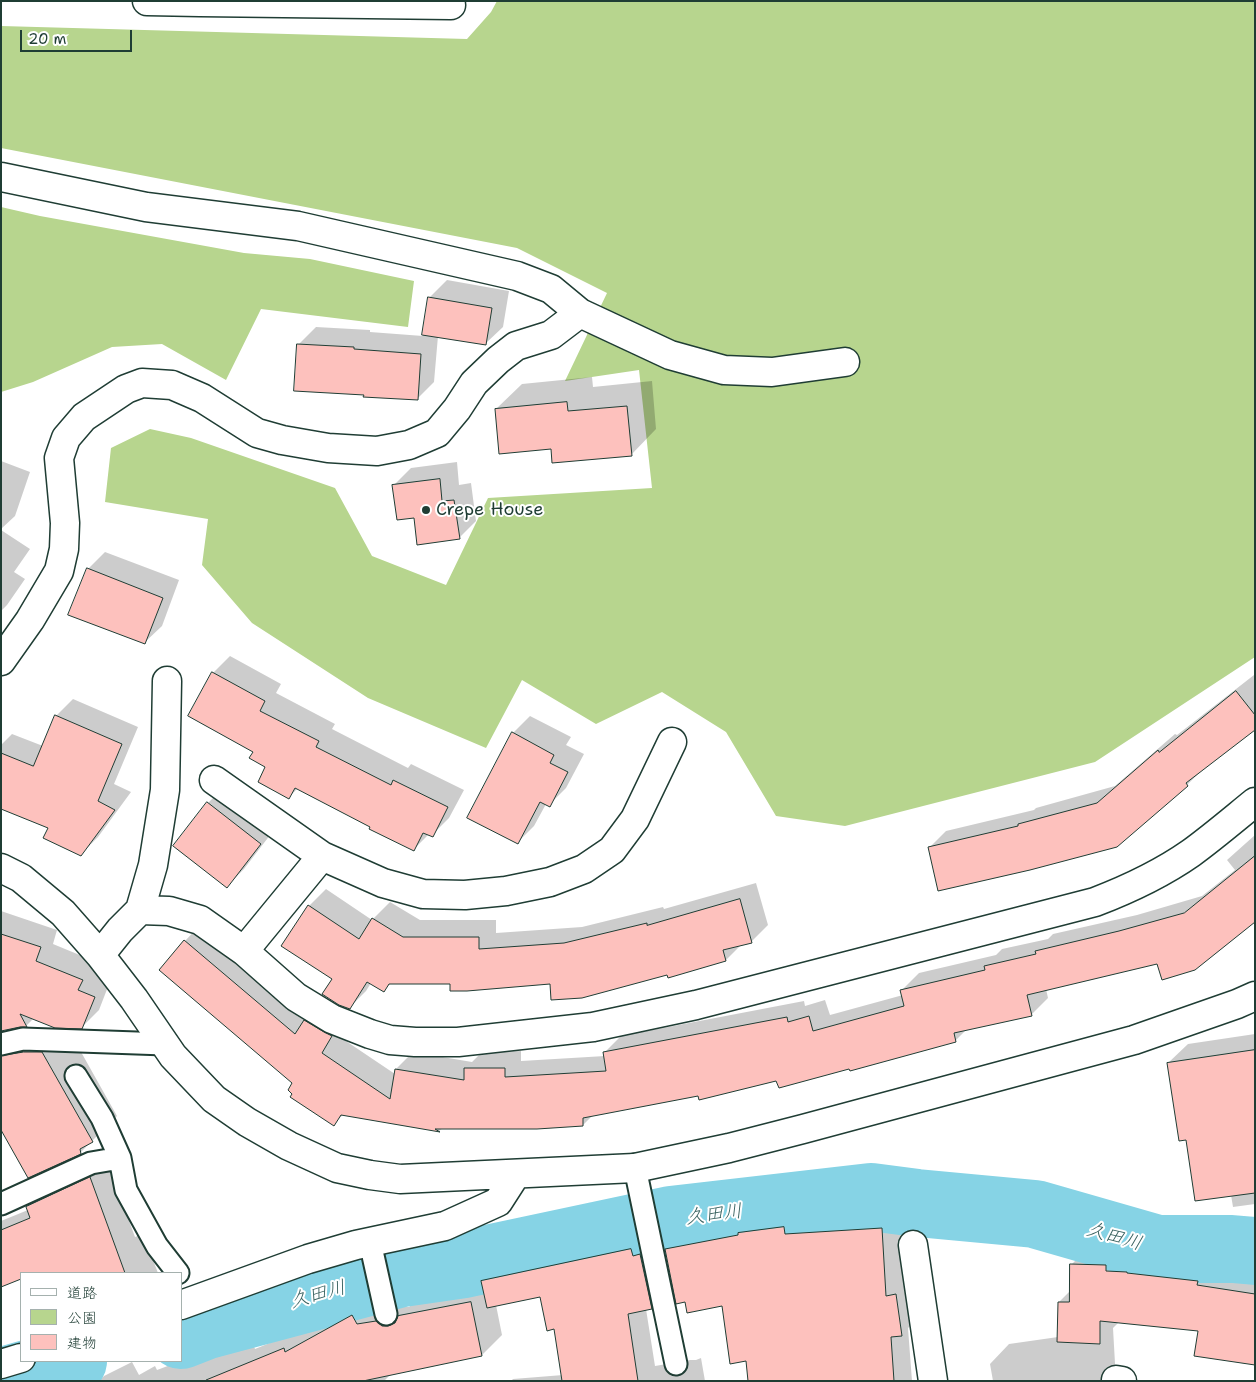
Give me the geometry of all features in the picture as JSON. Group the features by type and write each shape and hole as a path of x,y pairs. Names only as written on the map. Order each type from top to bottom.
{"street":[{"path":"147,1 451,6"},
{"path":"1,178 146,207 298,226 517,276 550,289 580,313 670,355 724,370 772,372 845,362"},
{"path":"1,661 30,620 59,571 64,549 64,523 59,458 66,438 84,417 126,389 142,383 172,385 202,398 257,433 282,440 328,448 377,451 409,445 437,433 457,409 474,383 498,360 516,346 551,335 580,313"},
{"path":"100,955 120,930 140,910 153,865 165,790 167,681"},
{"path":"214,780 322,856 383,882 422,894 465,895 550,882 584,869 612,850 635,819 672,742"},
{"path":"140,910 169,911 200,920 244,951 296,996 332,1019 390,1040 458,1042 593,1027 696,1005 1094,902 1155,876 1192,852 1255,802"},
{"path":"244,951 322,856"},
{"path":"1,868 21,878 63,913 100,955 134,999 173,1056 214,1099 289,1146 337,1168 400,1180 635,1168 729,1148 1134,1040 1255,996"},
{"path":"182,1305 308,1259 373,1253 445,1226 498,1202 516,1174"},
{"path":"913,1245 933,1381"},
{"path":"1,1364 20,1358"},
{"path":"1116,1380 1122,1381"}],"lane":[{"path":"1,1044 23,1038 165,1044"},
{"path":"76,1076 102,1118 120,1158 126,1190 158,1246 177,1272"},
{"path":"1,1204 91,1163 120,1158"},
{"path":"635,1168 676,1364"},
{"path":"373,1253 385,1306"},
{"path":"182,1277 209,1296"}],"green space":[{"path":"497,1 1255,1 1255,657 1095,762 845,826 776,816 726,732 662,692 596,724 522,680 486,748 368,698 252,623 202,565 208,519 105,502 111,448 150,429 191,438 335,488 372,556 446,585 488,498 652,488 639,370 565,381 607,293 517,248 1,148 1,26 467,39 491,12"},
{"path":"1,207 40,216 244,253 310,259 414,281 408,327 261,309 226,380 162,344 112,347 33,382 1,392"}],"building":[{"path":"428,297 492,308 486,345 422,335"},
{"path":"297,344 354,347 354,349 421,354 418,400 294,391"},
{"path":"567,402 568,411 627,406 632,456 552,463 551,449 499,454 495,409"},
{"name":"Crepe House","path":"440,479 442,501 454,500 460,539 417,545 414,518 397,520 392,485"},
{"path":"87,568 163,598 145,644 68,615"},
{"path":"212,672 265,701 260,711 319,741 316,747 391,785 393,780 448,807 433,837 423,833 414,851 369,829 370,827 295,788 289,799 258,782 265,767 249,758 253,752 188,716"},
{"path":"1236,691 1255,715 1255,730 1186,783 1188,786 1117,847 1030,870 938,891 928,847 1018,826 1018,824 1097,803 1158,750 1159,752"},
{"path":"55,715 122,744 98,801 115,810 81,856 43,838 48,828 1,809 1,753 33,766"},
{"path":"512,732 554,755 550,763 568,772 550,807 540,802 518,844 467,818"},
{"path":"207,802 261,844 227,888 173,846"},
{"path":"1255,856 1255,922 1195,970 1162,980 1157,964 1027,995 1032,1016 954,1033 956,1042 779,1088 776,1081 699,1100 698,1096 583,1118 583,1126 537,1129 435,1129 440,1132 341,1115 334,1126 290,1097 292,1094 288,1090 292,1083 159,970 184,940 295,1034 304,1020 332,1036 322,1053 390,1099 395,1069 464,1080 464,1068 505,1068 505,1077 606,1071 603,1052 787,1017 788,1022 809,1016 813,1031 904,1006 900,990 985,970 984,966 1036,954 1035,951 1184,913"},
{"path":"740,899 752,943 723,950 726,961 668,978 667,975 582,998 551,1000 550,984 450,991 450,984 389,984 384,992 367,982 350,1009 339,1005 322,994 332,979 281,946 308,905 359,939 372,918 403,937 479,937 479,949 564,943 647,923 647,925"},
{"path":"1,934 41,947 36,961 83,980 78,990 95,997 82,1029 55,1028 20,1014 27,1027 1,1031"},
{"path":"1255,1050 1255,1193 1195,1201 1186,1140 1179,1141 1167,1063"},
{"path":"24,1052 42,1052 93,1142 80,1149 81,1154 28,1178 1,1130 1,1056"},
{"path":"90,1177 125,1272 20,1272 20,1279 1,1287 1,1230 30,1218 26,1207"},
{"path":"784,1227 785,1234 882,1228 886,1296 896,1294 902,1336 891,1337 894,1381 748,1381 746,1361 730,1364 722,1306 687,1313 685,1302 676,1304 665,1249 738,1235 738,1233"},
{"path":"631,1249 633,1256 640,1254 652,1309 628,1314 638,1381 562,1381 554,1329 547,1331 540,1297 487,1308 481,1281"},
{"path":"1070,1264 1106,1265 1106,1271 1198,1281 1197,1285 1255,1294 1255,1365 1194,1356 1198,1331 1100,1321 1100,1344 1057,1342 1058,1302 1069,1302"},
{"path":"471,1302 482,1356 363,1381 206,1381 284,1348 285,1352 352,1315 357,1324 376,1321 382,1326 388,1326 395,1323 398,1316"}],"waterway":[{"name":"久田川","path":"182,1335 204,1326 402,1273 464,1264 671,1220 871,1197 1035,1214 1157,1249 1232,1249 1255,1251"},
{"name":"久田川","path":"3,1381 70,1362"}],"place":[{"name":"Crepe House","path":"426,510"}]}
